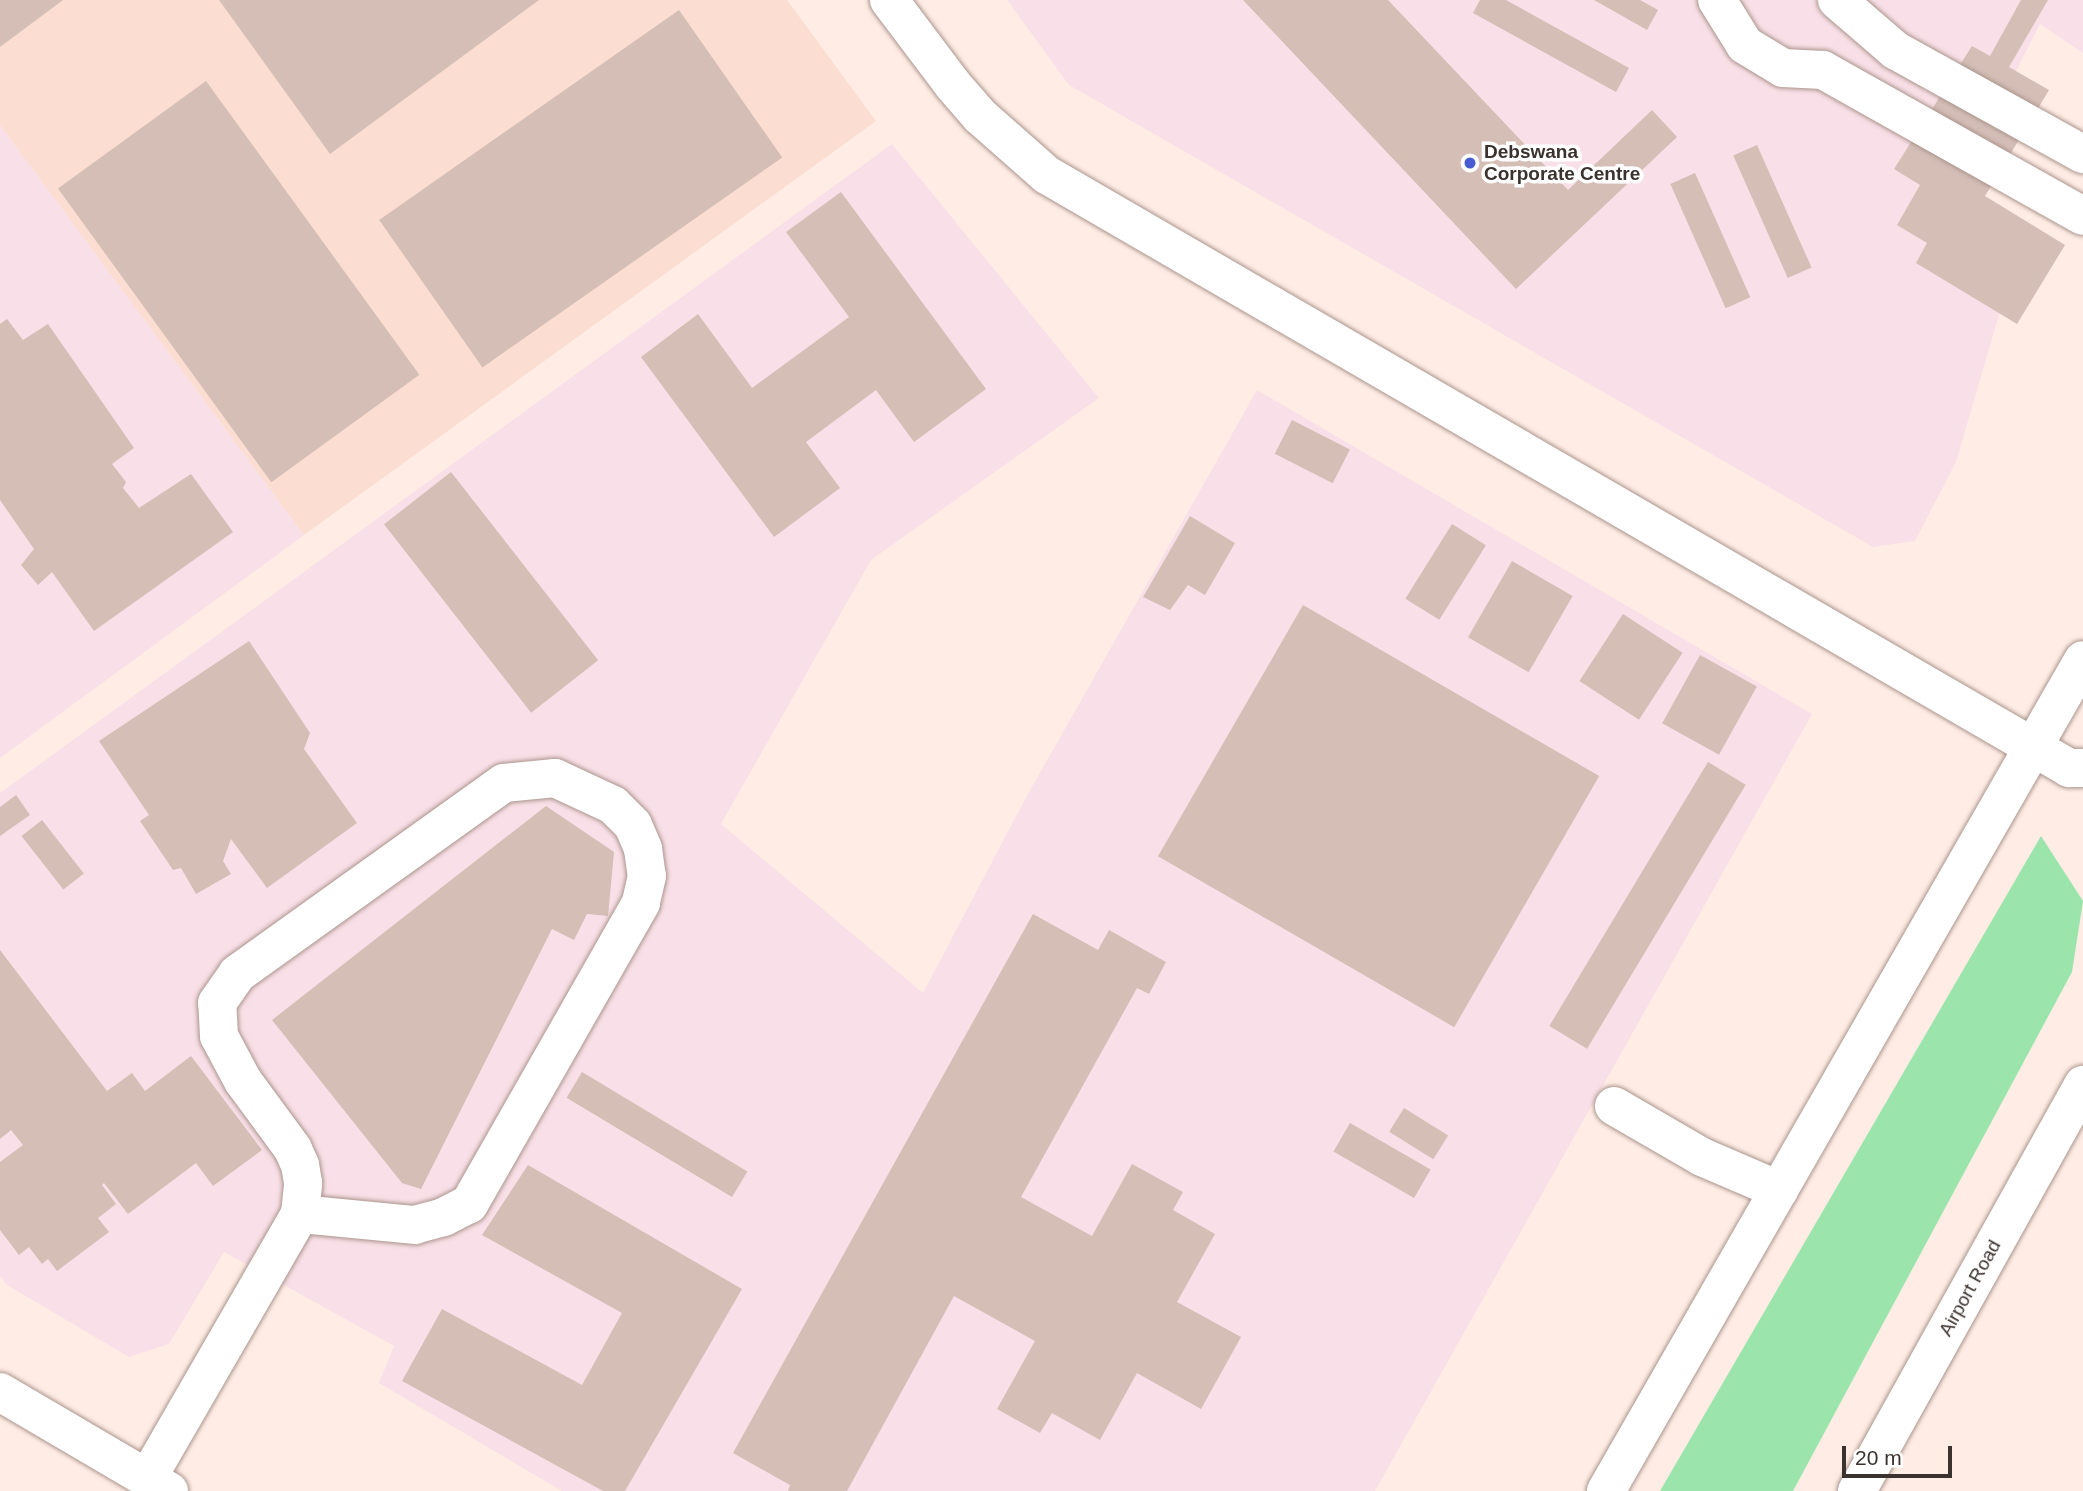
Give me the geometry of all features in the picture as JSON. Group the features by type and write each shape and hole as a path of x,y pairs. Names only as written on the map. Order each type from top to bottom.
{"street":[{"path":"889,0 953,85 980,116 1047,175 2034,747 2078,777"},
{"path":"1717,0 1745,45 1783,68 1823,70 2083,216"},
{"path":"1838,0 1895,50 2083,154"},
{"path":"1606,1491 2083,660"},
{"path":"0,1392 158,1485 300,1214 303,1183 300,1165 293,1149 243,1081 219,1036 217,1003 237,974 504,783 555,778 612,805 633,825 643,849 647,876 641,904 470,1204 444,1217 415,1225 300,1214"},
{"name":"Airport Road","path":"1857,1491 2083,1085"},
{"path":"1614,1106 1702,1157 1779,1190"}],"shaded area":[{"path":"0,0 787,0 876,121 304,535 0,125"},
{"path":"1007,0 2083,0 2083,53 2040,24 1954,193 2020,243 1956,462 1915,541 1873,547 1069,85"},
{"path":"0,125 304,535 0,758"},
{"path":"892,144 1099,398 871,560 721,824 923,993 1024,801 1257,390 1812,714 1375,1491 562,1491 379,1383 394,1346 224,1252 169,1344 129,1357 7,1285 0,1276 0,793"}],"green space":[{"path":"2041,836 2083,901 2072,972 1793,1491 1660,1491"}],"building":[{"path":"0,0 63,0 0,47"},
{"path":"219,0 539,0 330,154"},
{"name":"Debswana Corporate Centre","path":"1243,0 1388,0 1568,190 1652,110 1677,137 1516,289"},
{"path":"1480,0 1506,0 1629,68 1616,92 1473,13"},
{"path":"1594,0 1640,0 1658,10 1647,30"},
{"path":"2021,0 2048,0 2009,67 2049,90 1985,196 2065,245 2017,324 1916,263 1927,243 1897,225 1920,185 1894,169 1972,46 1990,56"},
{"path":"679,10 782,157 482,367 379,220"},
{"path":"206,81 419,375 271,482 58,189"},
{"path":"1757,145 1812,267 1788,278 1733,156"},
{"path":"1695,173 1750,297 1726,308 1670,184"},
{"path":"841,192 986,389 914,442 876,390 806,442 840,488 774,537 641,357 698,314 752,388 849,317 786,232"},
{"path":"7,319 23,340 48,324 134,448 112,464 126,482 123,488 139,508 191,474 233,532 94,631 52,572 38,585 21,565 34,549 0,500 0,324"},
{"path":"1292,420 1350,450 1333,483 1275,454"},
{"path":"451,472 598,660 531,713 384,524"},
{"path":"1190,516 1235,543 1205,595 1188,585 1170,610 1143,597"},
{"path":"1452,524 1486,545 1439,620 1405,599"},
{"path":"1512,561 1573,596 1529,672 1468,637"},
{"path":"1303,605 1599,776 1454,1027 1158,856"},
{"path":"1623,614 1683,653 1639,720 1579,681"},
{"path":"249,641 310,733 304,749 357,823 267,888 231,839 223,861 231,874 196,894 181,868 173,870 140,821 149,815 99,741"},
{"path":"1700,655 1757,687 1719,755 1662,723"},
{"path":"1708,762 1746,785 1587,1049 1549,1026"},
{"path":"16,795 30,815 0,836 0,807"},
{"path":"546,806 614,852 608,916 587,914 574,940 552,929 421,1189 402,1183 272,1020"},
{"path":"42,820 84,874 63,890 22,836"},
{"path":"1033,914 1098,950 1109,930 1166,962 1149,994 1137,988 1021,1197 1092,1236 1132,1164 1183,1192 1173,1210 1215,1234 1177,1302 1241,1337 1201,1409 1137,1373 1100,1440 1052,1413 1040,1433 997,1409 1035,1341 954,1296 847,1491 788,1491 790,1485 733,1453"},
{"path":"0,950 107,1091 132,1073 145,1091 191,1056 262,1150 213,1186 196,1163 128,1214 104,1183 102,1185 116,1204 98,1218 109,1232 57,1271 48,1259 42,1264 29,1247 19,1255 0,1230 0,1162 23,1145 11,1130 0,1139"},
{"path":"582,1072 747,1171 732,1197 567,1098"},
{"path":"1404,1108 1448,1136 1433,1159 1389,1132"},
{"path":"1350,1123 1431,1170 1414,1198 1334,1152"},
{"path":"528,1165 742,1289 625,1491 603,1491 402,1381 442,1309 582,1385 622,1313 482,1235"}],"place":[{"name":"Debswana Corporate Centre","path":"1470,163"}]}
